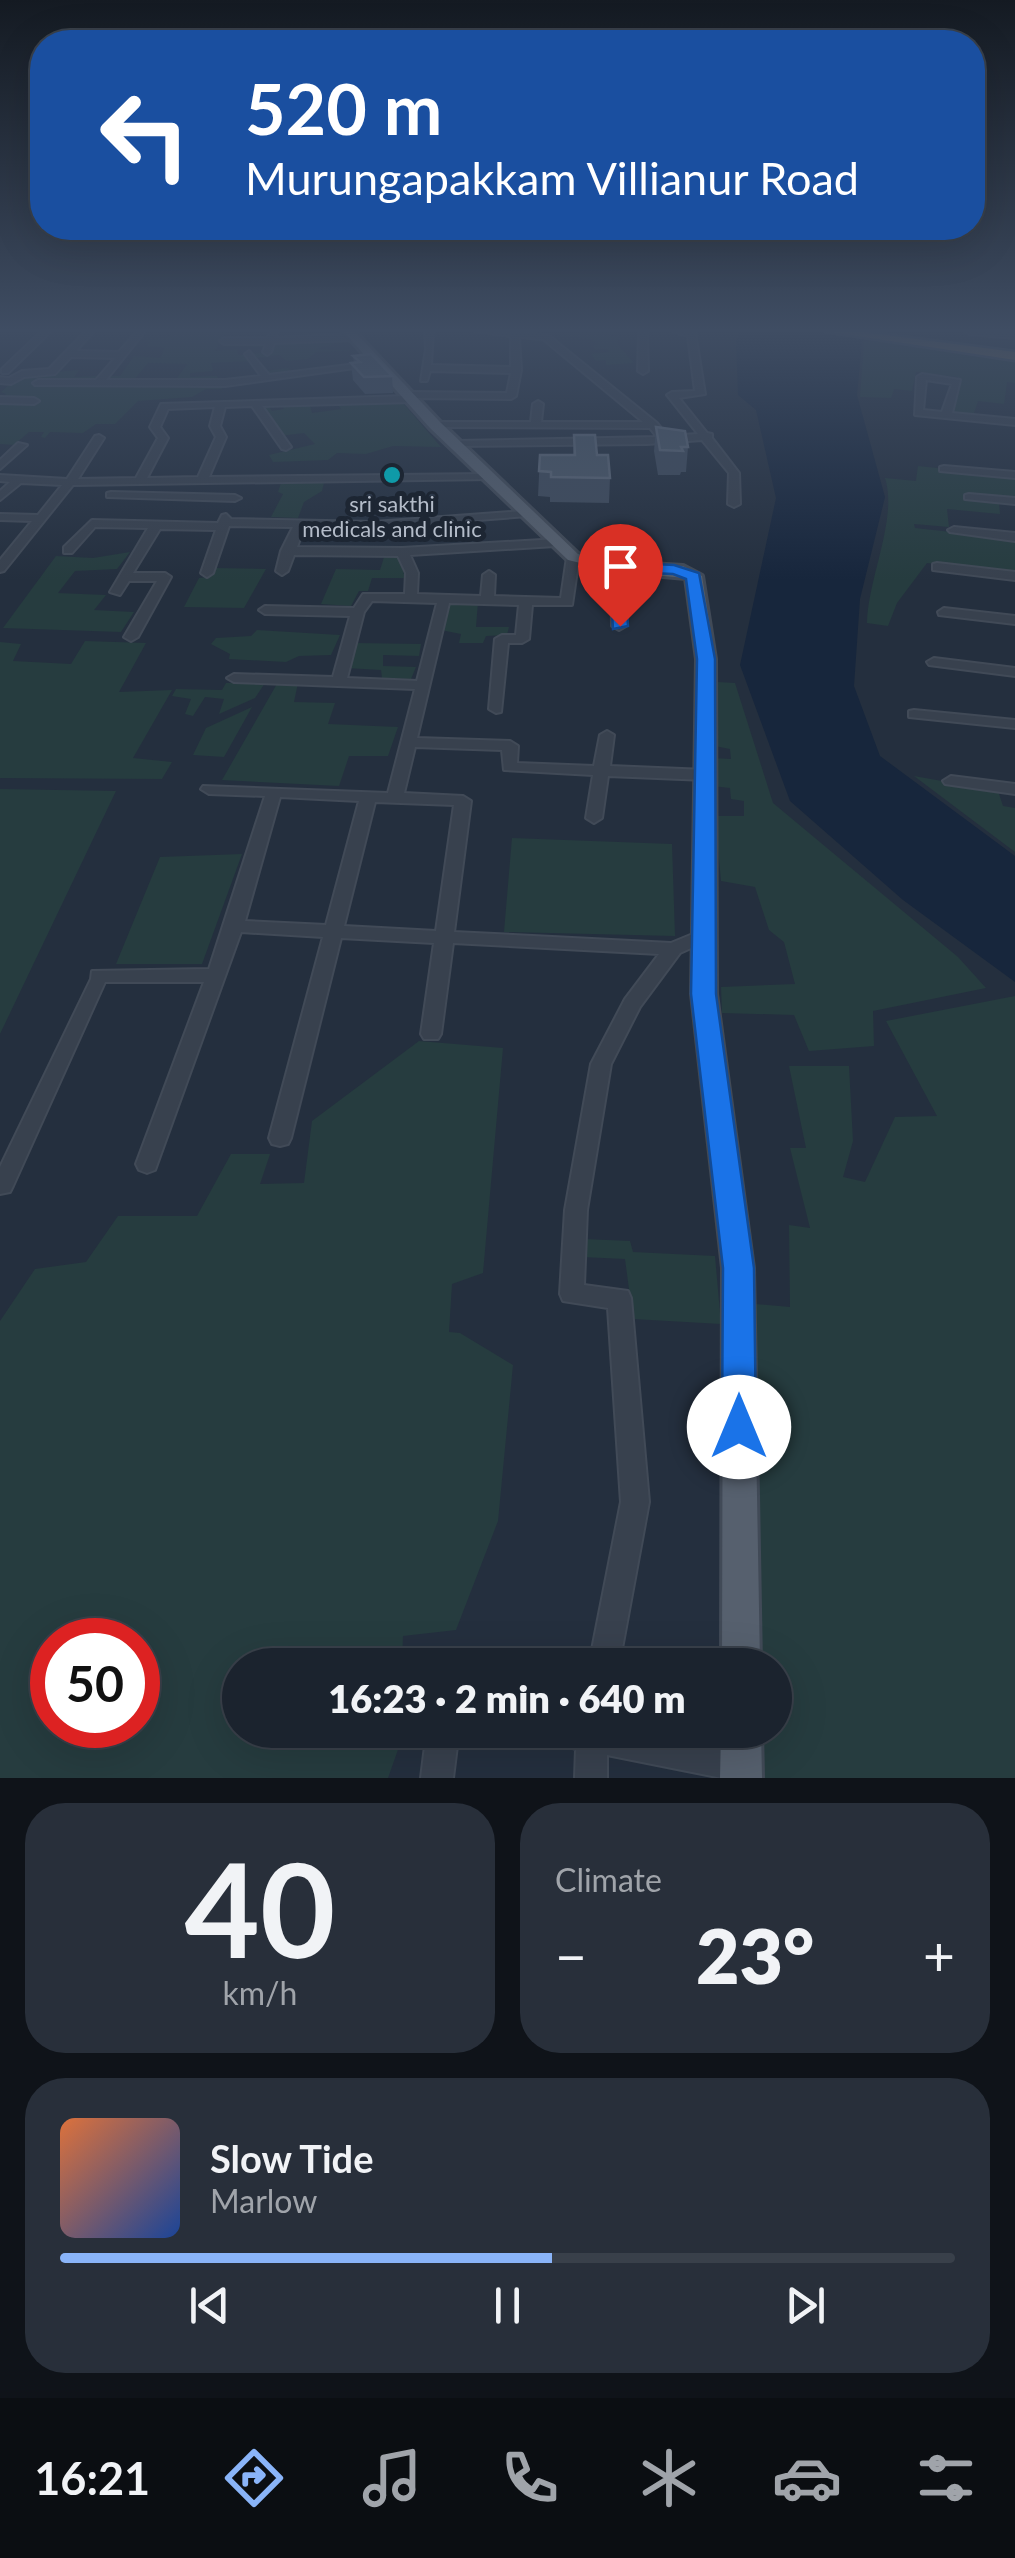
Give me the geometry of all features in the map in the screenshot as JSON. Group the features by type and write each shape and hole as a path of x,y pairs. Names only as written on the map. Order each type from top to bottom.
{"main road":[{"path":"426,414 564,549 617,567 674,570 694,576 706,659 704,994 738,1268 741,1648"}],"street":[{"path":"142,479 163,438 155,428 161,414"},
{"path":"202,480 221,437 215,426 219,414"},
{"path":"263,414 286,447"},
{"path":"536,424 537,414"},
{"path":"639,414 663,438"},
{"path":"689,414 734,473 734,504"},
{"path":"931,414 1015,422"},
{"path":"436,425 654,426"},
{"path":"458,444 708,436"},
{"path":"0,568 70,482 100,438"},
{"path":"0,466 22,445"},
{"path":"944,469 1015,475"},
{"path":"0,478 70,482 487,477"},
{"path":"0,497 18,480"},
{"path":"207,573 243,480"},
{"path":"111,495 236,498"},
{"path":"969,497 1015,500"},
{"path":"68,550 92,522 374,525 524,514"},
{"path":"0,517 40,518"},
{"path":"116,592 156,524"},
{"path":"282,571 300,524"},
{"path":"954,530 1015,537"},
{"path":"287,551 564,549 566,602 368,597 358,612 339,681"},
{"path":"402,552 412,573 410,598"},
{"path":"617,567 620,626"},
{"path":"937,567 1015,576"},
{"path":"487,600 489,575"},
{"path":"125,577 166,577 130,637"},
{"path":"395,797 444,599"},
{"path":"496,709 502,639 522,639 526,601"},
{"path":"265,610 358,612"},
{"path":"944,612 1015,620"},
{"path":"934,662 1015,672"},
{"path":"234,678 421,685"},
{"path":"914,714 1015,724"},
{"path":"594,818 599,770 608,735"},
{"path":"408,742 510,746 510,766 706,774"},
{"path":"951,781 1015,789"},
{"path":"209,789 462,801 431,1034"},
{"path":"148,1164 234,926 274,792"},
{"path":"280,1138 368,796"},
{"path":"234,926 673,949 705,935"},
{"path":"607,1648 634,1502 619,1298 572,1294 576,1210 600,1064 632,1004 673,949"},
{"path":"2,1186 97,980 216,976"},
{"path":"437,1778 441,1748"},
{"path":"585,1748 591,1778"},
{"path":"680,1748 741,1758"}],"green space":[{"path":"0,414 125,414 115,424 96,424 83,433 50,432 45,438 41,437 44,432 29,432 14,445 0,444"},
{"path":"264,414 412,414 441,447 393,446 366,454 337,453 328,460 273,462 269,455 315,444 304,433 280,436"},
{"path":"918,466 1015,476 1015,497 964,494 965,499 999,503 1000,514 947,509 949,527 914,524 915,528 1015,539 1015,573 927,563 897,603 888,626 867,623 888,511 885,478 916,481"},
{"path":"281,483 324,483 322,491 304,502 298,518 271,517 283,494 278,492"},
{"path":"130,552 117,569 75,571 58,593 106,595 94,610 134,612 121,632 3,628 56,556 93,558"},
{"path":"385,554 399,554 405,578 372,578 368,591 359,591 351,606 321,604 336,569 380,570"},
{"path":"216,568 266,569 244,608 184,607 199,578 208,577"},
{"path":"447,602 478,602 476,627 509,627 507,635 486,636 483,643 459,643 461,634 441,630"},
{"path":"257,630 340,635 331,655 299,656 286,662 229,659 230,654 211,644 216,638 251,636"},
{"path":"85,641 146,643 119,692 172,690 133,758 172,762 162,779 0,778 0,642 21,644 13,661 71,664"},
{"path":"354,643 421,644 419,656 383,655 383,666 416,667 411,679 382,678 381,670 346,668"},
{"path":"278,682 298,683 294,702 335,703 328,724 398,727 388,756 349,756 339,786 222,780"},
{"path":"718,682 735,683 773,803 958,957 986,988 873,1011 874,1046 809,1051 794,1015 722,1013 721,987 795,984 784,942 769,930 755,887 721,881 715,816 744,816 744,801 731,799 730,788 712,786 713,758 731,759 730,749 715,746"},
{"path":"226,683 265,683 255,698 219,714 224,699 205,697 193,716 185,714 191,699 172,696 176,689 222,690"},
{"path":"252,707 224,757 193,755 206,728"},
{"path":"914,776 998,791 1003,806 1015,808 1015,852"},
{"path":"0,789 116,791 0,1034"},
{"path":"512,838 672,844 675,936 504,932"},
{"path":"242,854 202,964 116,964 160,857"},
{"path":"1015,996 1015,1778 750,1778 749,1748 792,1748 792,1648 748,1648 744,1303 790,1307 789,1225 810,1228 790,1148 806,1148 789,1066 849,1066 853,1141 843,1177 865,1182 895,1117 937,1116 886,1021"},
{"path":"419,1041 503,1048 483,1273 452,1284 449,1332 460,1333 513,1365 498,1521 456,1630 403,1636 403,1648 222,1648 222,1748 399,1748 388,1778 0,1778 0,1321 35,1269 86,1262 118,1216 197,1216 231,1154 270,1154 260,1184 304,1183 312,1121"},
{"path":"584,1239 630,1241 633,1252 715,1256 721,1324 633,1319 625,1259 582,1257"}],"water":[{"path":"757,414 862,414 885,497 860,599 854,686 880,756 1015,856 1015,982 903,900 790,801 740,665 776,498"}],"building":[{"path":"656,427 685,431 688,447 681,447 683,451 660,450"},
{"path":"574,435 595,435 597,455 608,455 610,478 551,477 551,472 539,471 540,455 575,455"}],"place":[{"name":"sri sakthi medicals and clinic","path":"392,475"}],"route":[{"path":"620,626 617,567 674,570 694,576 706,659 704,994 738,1268 739,1427"}]}
